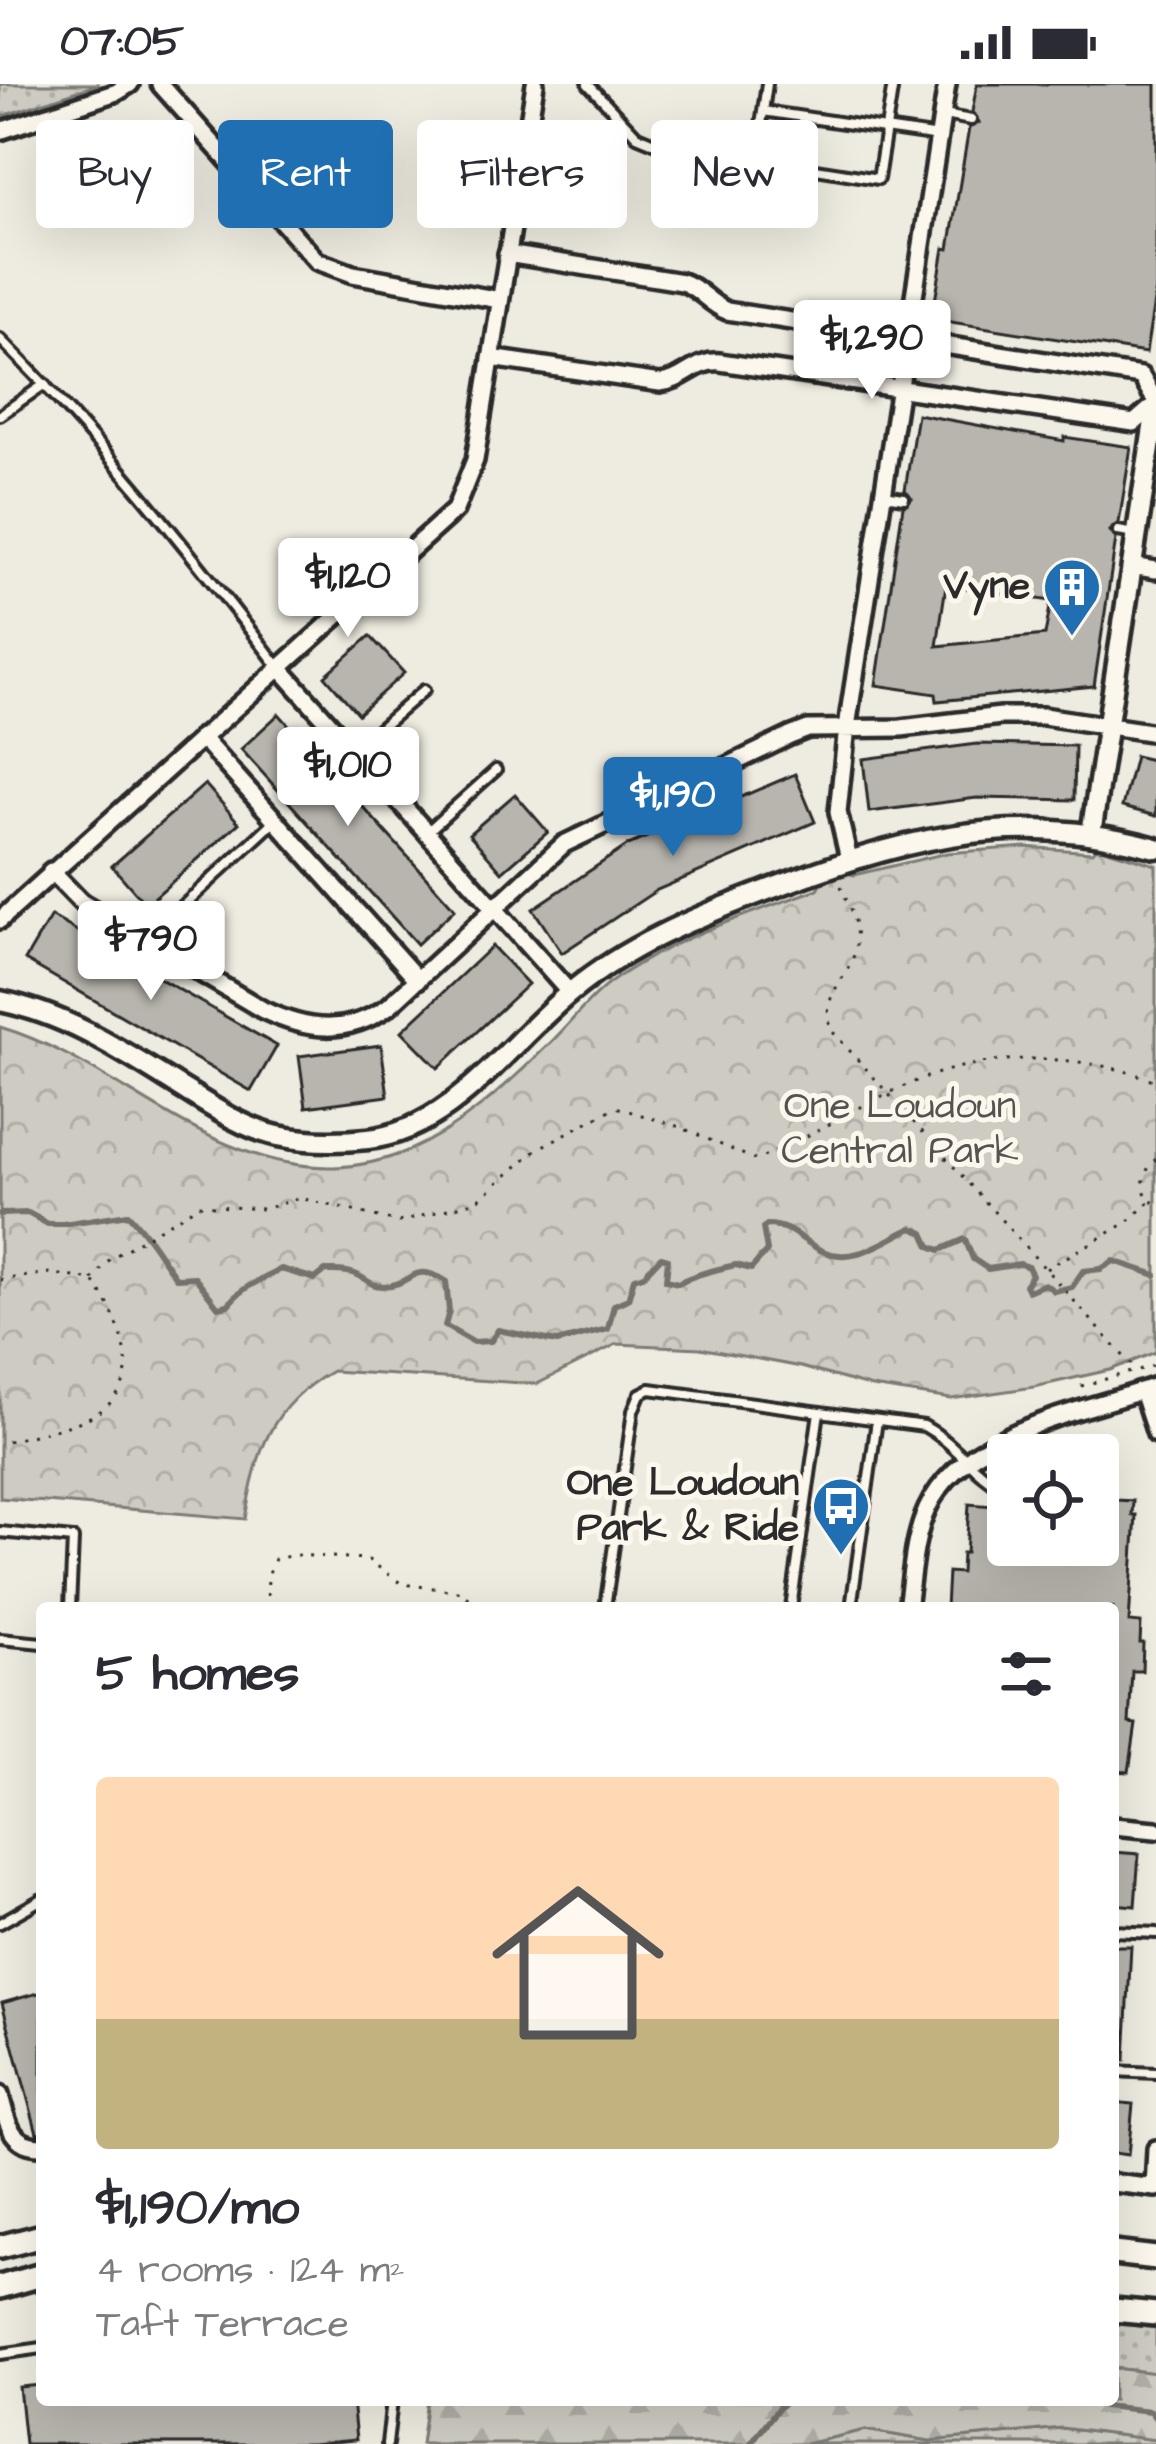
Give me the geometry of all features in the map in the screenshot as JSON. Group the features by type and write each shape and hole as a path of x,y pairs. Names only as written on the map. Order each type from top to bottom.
{"main road":[{"path":"0,2247 36,2238"},
{"path":"1119,2254 1156,2258"},
{"path":"0,2287 36,2277"},
{"path":"1119,2311 1156,2314"}],"street":[{"path":"0,131 130,84"},
{"path":"160,84 317,260 353,274 500,300"},
{"path":"0,920 454,510 475,460 536,84"},
{"path":"849,859 838,812 847,727 947,84"},
{"path":"507,254 682,282 698,289 713,306 727,310 1141,376 1156,404 1127,533 1131,566 1091,834"},
{"path":"491,358 660,383 710,361 1134,424 1156,404"},
{"path":"1131,566 1156,570"},
{"path":"279,667 570,993"},
{"path":"50,871 81,902 262,1010 323,1029 361,1022 389,1006 564,844 808,729 902,728 1022,716 1156,733"},
{"path":"201,736 418,980"},
{"path":"0,1001 35,1008 69,1023 237,1120 274,1135 317,1141 374,1139 417,1124 463,1092 570,993 635,948 682,922 849,859 966,833 1091,834 1156,848"},
{"path":"908,1602 916,1540 925,1513 937,1489 967,1458 1010,1435 1149,1389 1156,1434"},
{"path":"1119,1827 1156,1830"},
{"path":"0,2095 13,2136 24,2145 36,2146"},
{"path":"1119,2184 1155,2188 1156,2149"}],"lane":[{"path":"588,84 637,136 651,139"},
{"path":"762,120 767,84"},
{"path":"818,169 878,179 893,84"},
{"path":"763,111 939,137"},
{"path":"942,115 971,120"},
{"path":"0,339 45,384 206,572 279,667"},
{"path":"0,415 45,384"},
{"path":"882,495 904,498"},
{"path":"354,752 424,690"},
{"path":"426,833 496,770"},
{"path":"146,940 276,820"},
{"path":"606,1602 633,1411 640,1394 650,1389 924,1426 945,1437 987,1481"},
{"path":"792,1602 819,1412"},
{"path":"851,1602 878,1420"},
{"path":"0,1532 74,1539 70,1602"},
{"path":"0,1639 36,1642"},
{"path":"0,1922 36,1902"},
{"path":"1119,1931 1156,1933"},
{"path":"1119,2071 1156,2073"},
{"path":"0,2354 36,2349"},
{"path":"387,2444 391,2406"}],"path":[{"path":"840,884 856,923 855,950 830,994 832,1031 1137,1371"},
{"path":"92,1280 110,1259 199,1205 264,1209 300,1198 357,1214 414,1221 477,1201 537,1150 616,1107 680,1127 749,1158 767,1156 939,1073 999,1060 1092,1061 1156,1081"},
{"path":"1045,1270 1153,1203 1143,1179 1156,1159"},
{"path":"0,1280 49,1273 92,1280 110,1307 128,1357 128,1371 118,1393 86,1421 0,1443"},
{"path":"1081,1386 1156,1365"},
{"path":"267,1602 270,1565 275,1559 295,1555 367,1558 402,1584 457,1592 474,1602"}],"green space":[{"path":"0,84 99,84 0,117"},
{"name":"One Loudoun Central Park","path":"1025,847 1092,852 1098,847 1156,865 1156,1352 1110,1370 951,1399 872,1387 801,1367 700,1348 617,1344 537,1384 332,1371 294,1399 269,1433 245,1519 0,1498 0,1027 63,1053 242,1150 289,1163 333,1167 373,1162 410,1150 480,1107 602,989 685,940 818,889 822,882 847,873 947,853"},
{"path":"1119,2324 1156,2328 1156,2373 1119,2369"},
{"path":"1119,2369 1156,2373 1156,2440 1061,2428 930,2441 865,2430 805,2444 421,2444 426,2406 1119,2406"},
{"path":"1061,2428 1156,2440 1156,2444 805,2444 865,2430 930,2441"}],"building":[{"path":"977,84 1156,84 1156,288 1146,353 932,319 969,128 979,123 972,112"},
{"path":"917,414 1064,441 1064,437 1131,447 1119,523 1110,531 1116,539 1094,686 937,701 936,694 876,685 903,506 912,498 905,490","holes":["946,585 1051,601 1045,635 937,646"]},
{"path":"370,636 404,673 358,714 325,676"},
{"path":"279,714 455,909 417,944 241,749"},
{"path":"977,744 1075,746 1074,800 977,798 869,812 863,759"},
{"path":"1135,756 1156,761 1156,816 1122,807"},
{"path":"795,774 815,822 657,890 562,953 533,909 628,845"},
{"path":"205,784 239,823 146,905 112,866"},
{"path":"515,794 548,832 502,872 469,834"},
{"path":"51,916 277,1046 251,1091 25,960"},
{"path":"492,946 528,984 438,1068 402,1031"},
{"path":"381,1045 388,1096 306,1107 299,1056"},
{"path":"1119,1500 1133,1501 1129,1622 1141,1623 1143,1643 1142,1671 1132,1671 1129,1723 1136,1724 1129,1772 1119,1771 1119,1602 946,1602 948,1572 961,1573 962,1553 966,1553 969,1504 987,1505 987,1566 1119,1566"},
{"path":"1119,1852 1139,1854 1135,1906 1119,1905"},
{"path":"1119,1946 1131,1946 1125,2060 1119,2060"},
{"path":"36,1994 36,2129 2,2003"},
{"path":"1119,2103 1133,2104 1128,2155 1119,2154"},
{"path":"36,2386 36,2406 353,2406 356,2440 25,2444 19,2387"}],"waterway":[{"path":"0,1214 28,1213 48,1224 128,1214 176,1278 195,1277 218,1307 281,1269 315,1279 325,1271 348,1272 382,1286 418,1273 434,1275 446,1281 449,1311 445,1326 473,1342 491,1341 498,1330 557,1342 608,1329 614,1305 628,1299 634,1278 644,1275 661,1257 668,1259 666,1280 678,1283 736,1265 751,1269 767,1251 763,1228 767,1225 789,1230 820,1250 845,1255 868,1250 912,1228 940,1250 965,1239 973,1259 988,1269 1028,1267 1032,1275 1025,1285 1028,1291 1045,1284 1054,1291 1072,1287 1083,1271 1101,1269 1114,1261 1156,1275"},
{"path":"750,2444 780,2406"},
{"path":"1103,2406 1150,2411 1156,2419"}],"place":[{"name":"Vyne","path":"1072,638"},
{"name":"One Loudoun Park & Ride","path":"841,1557"}]}
